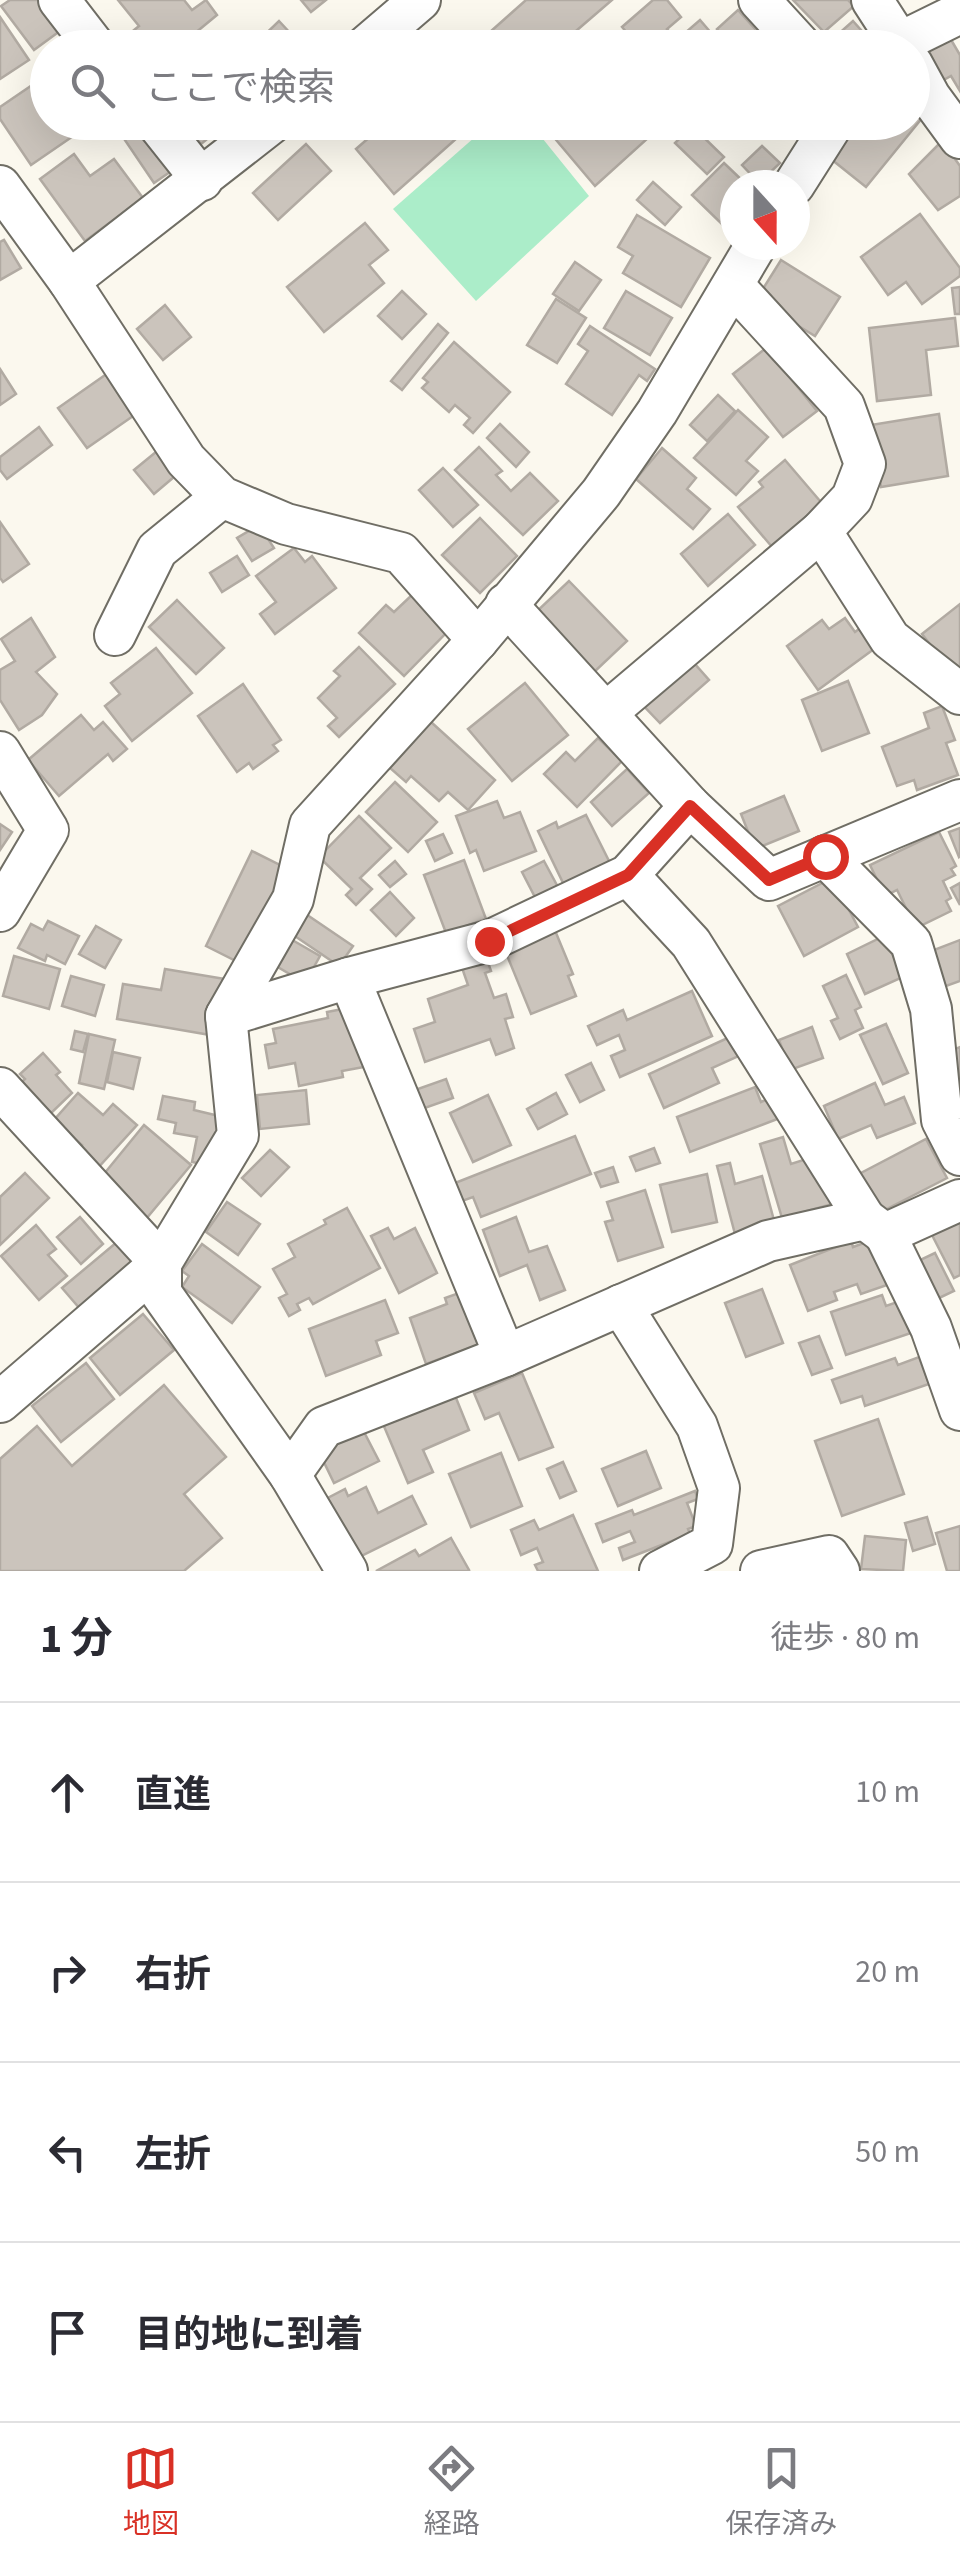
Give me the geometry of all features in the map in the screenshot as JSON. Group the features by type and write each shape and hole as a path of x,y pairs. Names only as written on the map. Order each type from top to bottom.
{"street":[{"path":"59,0 82,30"},
{"path":"385,30 420,0"},
{"path":"759,0 786,30"},
{"path":"872,0 891,30"},
{"path":"910,30 921,0"},
{"path":"930,32 960,12"},
{"path":"930,97 960,138"},
{"path":"170,140 202,180"},
{"path":"68,282 252,140"},
{"path":"804,170 823,140"},
{"path":"0,186 186,460 222,497 286,524 401,553 478,640"},
{"path":"0,1402 161,1263 238,1135 226,1016 293,899 310,825 478,640 601,493 657,412 747,260"},
{"path":"606,713 821,530 852,498 864,464 844,406 733,285"},
{"path":"116,634 157,550 222,497"},
{"path":"821,530 890,639 960,694"},
{"path":"506,604 690,806 769,880 960,800"},
{"path":"0,752 48,830 0,911"},
{"path":"226,1016 489,941 628,875 690,806"},
{"path":"825,856 911,943 931,1009 942,1120 960,1155"},
{"path":"628,875 691,943 876,1226 931,1328 960,1410"},
{"path":"349,978 505,1356"},
{"path":"0,1088 161,1263 161,1293 290,1475 345,1570"},
{"path":"290,1475 324,1427 505,1356 768,1241 876,1226 960,1200"},
{"path":"621,1305 697,1426 719,1488 712,1544"},
{"path":"660,1571 712,1544"},
{"path":"712,1544 746,1571"},
{"path":"761,1571 829,1556 839,1571"}],"green space":[{"path":"472,140 544,140 589,196 476,301 393,209"}],"building":[{"path":"10,0 43,0 64,28 30,30 30,45 1,6"},
{"path":"118,0 184,0 192,10 206,0 217,15 199,30 134,30 139,26"},
{"path":"301,0 326,0 311,12"},
{"path":"526,0 612,0 577,30 492,30"},
{"path":"653,0 667,0 681,17 668,30 622,27"},
{"path":"793,0 848,0 854,6 822,30"},
{"path":"738,10 756,30 718,30"},
{"path":"0,17 29,60 0,79"},
{"path":"700,20 709,30 688,30"},
{"path":"279,21 287,30 270,30"},
{"path":"853,21 861,30 843,30"},
{"path":"950,38 960,55 960,91 951,76 938,83 930,69 930,50"},
{"path":"30,87 30,140 67,140 31,165 0,119 0,107"},
{"path":"125,140 148,140 170,172 154,183"},
{"path":"366,140 455,140 394,194 356,149"},
{"path":"556,140 646,140 595,186"},
{"path":"706,140 724,157 707,174 675,143"},
{"path":"846,140 904,140 866,187 831,159"},
{"path":"942,141 960,166 960,196 938,210 909,174"},
{"path":"306,144 331,171 278,220 253,193"},
{"path":"762,146 780,163 773,170 747,170 742,165"},
{"path":"74,154 90,176 114,159 143,198 85,241 40,179"},
{"path":"724,163 731,170 720,170 720,222 692,195"},
{"path":"653,182 681,207 665,225 637,200"},
{"path":"920,214 960,268 960,276 922,304 906,282 888,295 861,257"},
{"path":"637,215 710,258 681,307 623,273 633,256 618,247"},
{"path":"365,223 388,250 369,265 384,283 324,332 287,287"},
{"path":"4,240 21,268 0,280 0,242"},
{"path":"781,260 840,297 815,336 756,300"},
{"path":"575,262 601,280 579,311 553,294"},
{"path":"960,287 960,314 955,314 952,288"},
{"path":"402,291 426,314 402,339 378,316"},
{"path":"626,291 672,318 650,355 604,328"},
{"path":"556,299 586,318 557,363 527,345"},
{"path":"165,305 191,337 163,360 137,329"},
{"path":"955,318 958,346 926,350 931,395 877,401 869,328"},
{"path":"438,324 448,333 402,390 391,381"},
{"path":"590,326 655,369 647,381 639,375 612,415 566,384 588,351 578,344"},
{"path":"454,342 510,392 473,433 464,425 470,418 455,405 449,412 422,388 428,382 423,378"},
{"path":"766,348 817,411 783,437 733,374"},
{"path":"0,369 16,394 0,405"},
{"path":"108,373 136,414 87,448 58,408"},
{"path":"718,395 735,411 707,441 690,425"},
{"path":"738,410 768,437 746,461 758,471 736,495 694,458"},
{"path":"939,414 948,476 881,487 871,425"},
{"path":"500,424 529,452 516,467 487,438"},
{"path":"39,427 52,445 7,479 0,470 0,457"},
{"path":"162,447 181,471 154,494 134,470"},
{"path":"479,447 502,471 496,475 511,491 530,473 558,501 523,535 455,470"},
{"path":"662,448 696,478 687,489 710,509 693,529 636,479"},
{"path":"785,460 826,508 773,548 738,507 763,487 759,482"},
{"path":"443,468 478,505 453,527 419,490"},
{"path":"728,514 755,545 708,586 681,554"},
{"path":"480,518 517,556 480,593 442,555"},
{"path":"0,522 29,564 3,582 0,578"},
{"path":"259,525 274,548 252,561 237,538"},
{"path":"294,548 305,562 312,556 336,588 275,634 260,614 276,602 256,576"},
{"path":"237,556 249,575 222,592 210,573"},
{"path":"569,581 627,641 591,675 534,614"},
{"path":"413,594 450,629 404,676 359,633 386,605 394,612"},
{"path":"177,600 224,648 196,674 149,627"},
{"path":"960,604 960,670 954,675 922,634"},
{"path":"31,618 55,657 36,672 57,694 42,715 19,730 0,700 0,670 15,661 1,639"},
{"path":"845,618 874,649 818,690 787,646 822,620 829,629"},
{"path":"359,647 395,684 339,737 328,726 337,718 318,698 340,676 334,671"},
{"path":"156,648 192,693 132,741 105,706 120,694 111,683"},
{"path":"687,655 709,680 660,723 638,700"},
{"path":"848,681 869,733 822,751 802,700"},
{"path":"525,683 568,735 512,781 468,729"},
{"path":"243,684 281,740 273,745 278,751 253,769 249,763 237,772 198,716"},
{"path":"942,706 955,740 946,743 958,775 917,790 914,780 897,786 882,747 929,728 924,713"},
{"path":"81,715 94,730 103,722 127,749 113,761 108,754 59,796 28,760"},
{"path":"431,722 495,780 468,810 448,792 439,801 411,776 406,782 390,768"},
{"path":"598,738 622,761 577,807 544,774 566,752 575,761"},
{"path":"627,769 649,793 612,826 591,802"},
{"path":"395,782 437,822 408,852 366,812"},
{"path":"784,796 799,831 755,849 741,814"},
{"path":"497,801 504,818 520,812 536,851 484,871 476,850 470,853 456,816"},
{"path":"586,815 611,865 565,887 538,831 556,822 558,828"},
{"path":"359,816 391,848 360,878 372,889 356,905 346,895 352,889 319,857"},
{"path":"0,824 12,832 0,850"},
{"path":"960,828 960,856 959,857 949,832"},
{"path":"939,832 956,866 951,869 955,875 943,881 951,898 946,901 951,911 916,928 897,890 885,896 870,865"},
{"path":"443,834 452,853 435,861 426,841"},
{"path":"252,851 288,869 242,964 206,946"},
{"path":"464,860 486,919 446,933 424,875"},
{"path":"395,861 406,874 390,887 379,875"},
{"path":"544,861 559,889 537,901 522,872"},
{"path":"832,878 858,927 804,956 778,906"},
{"path":"960,883 960,905 951,888"},
{"path":"390,892 414,918 396,936 371,910"},
{"path":"297,908 353,946 339,966 283,928"},
{"path":"48,921 79,936 65,964 47,955 45,961 18,948 31,924 43,930"},
{"path":"96,926 121,940 105,968 79,954"},
{"path":"554,928 573,974 568,976 576,996 531,1014 504,948"},
{"path":"884,936 903,977 865,994 847,954"},
{"path":"287,937 320,956 305,983 271,963"},
{"path":"960,940 960,981 935,990 921,955"},
{"path":"485,954 491,971 485,973 494,998 506,994 513,1017 505,1019 514,1048 496,1055 490,1039 425,1062 414,1029 435,1022 428,999 468,985 460,962"},
{"path":"14,956 60,969 49,1009 3,996"},
{"path":"165,969 225,979 216,1036 117,1019 123,984 161,990"},
{"path":"846,975 861,1007 855,1010 863,1028 840,1039 831,1021 838,1018 823,986"},
{"path":"71,976 104,985 95,1016 62,1006"},
{"path":"692,991 712,1036 620,1077 611,1056 625,1050 619,1035 597,1045 588,1026 623,1010 627,1020"},
{"path":"348,1008 369,1066 342,1071 343,1077 299,1086 295,1063 269,1068 265,1045 276,1043 273,1029 328,1018 327,1012"},
{"path":"886,1024 908,1073 883,1084 860,1035"},
{"path":"812,1027 823,1058 790,1070 779,1040"},
{"path":"75,1031 88,1034 83,1052 71,1049"},
{"path":"89,1034 115,1040 104,1089 79,1083"},
{"path":"732,1036 741,1055 712,1068 719,1083 664,1108 649,1074"},
{"path":"960,1047 960,1083 948,1052"},
{"path":"113,1052 140,1058 133,1089 107,1082"},
{"path":"43,1053 72,1093 46,1118 17,1087 25,1079 20,1074"},
{"path":"591,1063 604,1090 580,1102 566,1075"},
{"path":"446,1079 453,1098 422,1109 415,1090"},
{"path":"875,1083 885,1105 904,1097 915,1123 877,1138 871,1125 838,1139 824,1106"},
{"path":"755,1087 761,1102 772,1097 780,1118 690,1152 677,1117"},
{"path":"306,1090 309,1124 260,1129 257,1095"},
{"path":"78,1093 103,1115 113,1104 137,1125 96,1170 76,1152 82,1145 54,1120"},
{"path":"556,1093 567,1114 538,1129 527,1109"},
{"path":"488,1095 511,1145 473,1162 450,1113"},
{"path":"163,1096 195,1102 194,1110 223,1117 213,1166 192,1162 197,1137 174,1133 176,1123 158,1119"},
{"path":"144,1125 191,1165 146,1219 99,1180"},
{"path":"575,1136 591,1174 481,1217 473,1197 462,1201 455,1183"},
{"path":"783,1137 791,1164 816,1156 836,1203 782,1218 760,1144"},
{"path":"926,1139 947,1178 879,1213 859,1174"},
{"path":"654,1148 660,1163 636,1171 630,1157"},
{"path":"270,1150 289,1167 261,1196 242,1178"},
{"path":"730,1163 735,1184 762,1176 775,1224 735,1234 717,1166"},
{"path":"613,1167 618,1182 601,1187 595,1173"},
{"path":"25,1173 49,1198 0,1245 0,1197"},
{"path":"707,1174 717,1222 672,1232 660,1185"},
{"path":"645,1190 663,1247 618,1261 605,1222 613,1220 607,1202"},
{"path":"227,1202 260,1224 238,1255 206,1232"},
{"path":"347,1208 380,1268 313,1304 309,1298 297,1304 300,1310 289,1316 279,1298 287,1294 273,1269 295,1257 288,1244"},
{"path":"80,1217 103,1244 81,1264 57,1237"},
{"path":"516,1217 529,1252 547,1246 565,1290 540,1300 527,1265 500,1276 483,1230"},
{"path":"960,1218 960,1275 954,1278 931,1233"},
{"path":"36,1225 56,1249 48,1255 67,1276 39,1300 1,1256"},
{"path":"388,1228 394,1239 415,1228 437,1273 399,1293 371,1236"},
{"path":"851,1241 853,1247 869,1241 887,1285 861,1294 857,1284 834,1292 837,1300 808,1311 790,1265"},
{"path":"117,1242 136,1264 81,1310 62,1288"},
{"path":"202,1244 260,1287 232,1323 182,1287 189,1276 182,1271"},
{"path":"935,1253 954,1291 939,1298 920,1260"},
{"path":"473,1288 492,1340 426,1364 410,1318 447,1304 445,1298"},
{"path":"762,1289 783,1343 746,1357 725,1303"},
{"path":"882,1295 886,1306 903,1300 914,1332 846,1355 831,1312"},
{"path":"385,1300 398,1333 376,1341 381,1355 326,1376 309,1329"},
{"path":"143,1314 174,1350 120,1395 90,1358"},
{"path":"819,1336 832,1368 812,1375 799,1343"},
{"path":"919,1357 929,1384 865,1406 862,1396 841,1403 832,1380 895,1358 898,1365"},
{"path":"86,1363 114,1399 61,1442 32,1406"},
{"path":"522,1373 553,1447 519,1460 499,1413 485,1419 474,1393"},
{"path":"164,1385 226,1457 184,1494 222,1538 184,1571 0,1571 0,1459 37,1426 72,1466"},
{"path":"454,1393 469,1430 423,1450 433,1472 408,1483 383,1424"},
{"path":"878,1419 904,1494 842,1516 815,1441"},
{"path":"363,1430 379,1461 334,1483 319,1452"},
{"path":"646,1451 661,1488 618,1506 602,1469"},
{"path":"501,1453 522,1506 471,1527 449,1474"},
{"path":"563,1462 576,1491 560,1498 547,1469"},
{"path":"366,1487 378,1513 412,1496 426,1524 349,1562 320,1502 345,1489 348,1496"},
{"path":"695,1491 698,1499 687,1503 696,1526 688,1529 690,1534 623,1560 619,1548 635,1542 630,1531 603,1542 596,1524 632,1510 634,1515"},
{"path":"573,1515 598,1571 538,1571 535,1565 543,1562 537,1548 521,1555 511,1530 534,1520 539,1530"},
{"path":"927,1517 935,1544 913,1551 905,1523"},
{"path":"960,1526 960,1571 947,1571 936,1533"},
{"path":"865,1536 906,1540 903,1571 861,1569"},
{"path":"451,1538 469,1570 376,1571 415,1550 419,1556"}],"route":[{"path":"489,941 628,875 690,806 769,880 825,856"}]}
